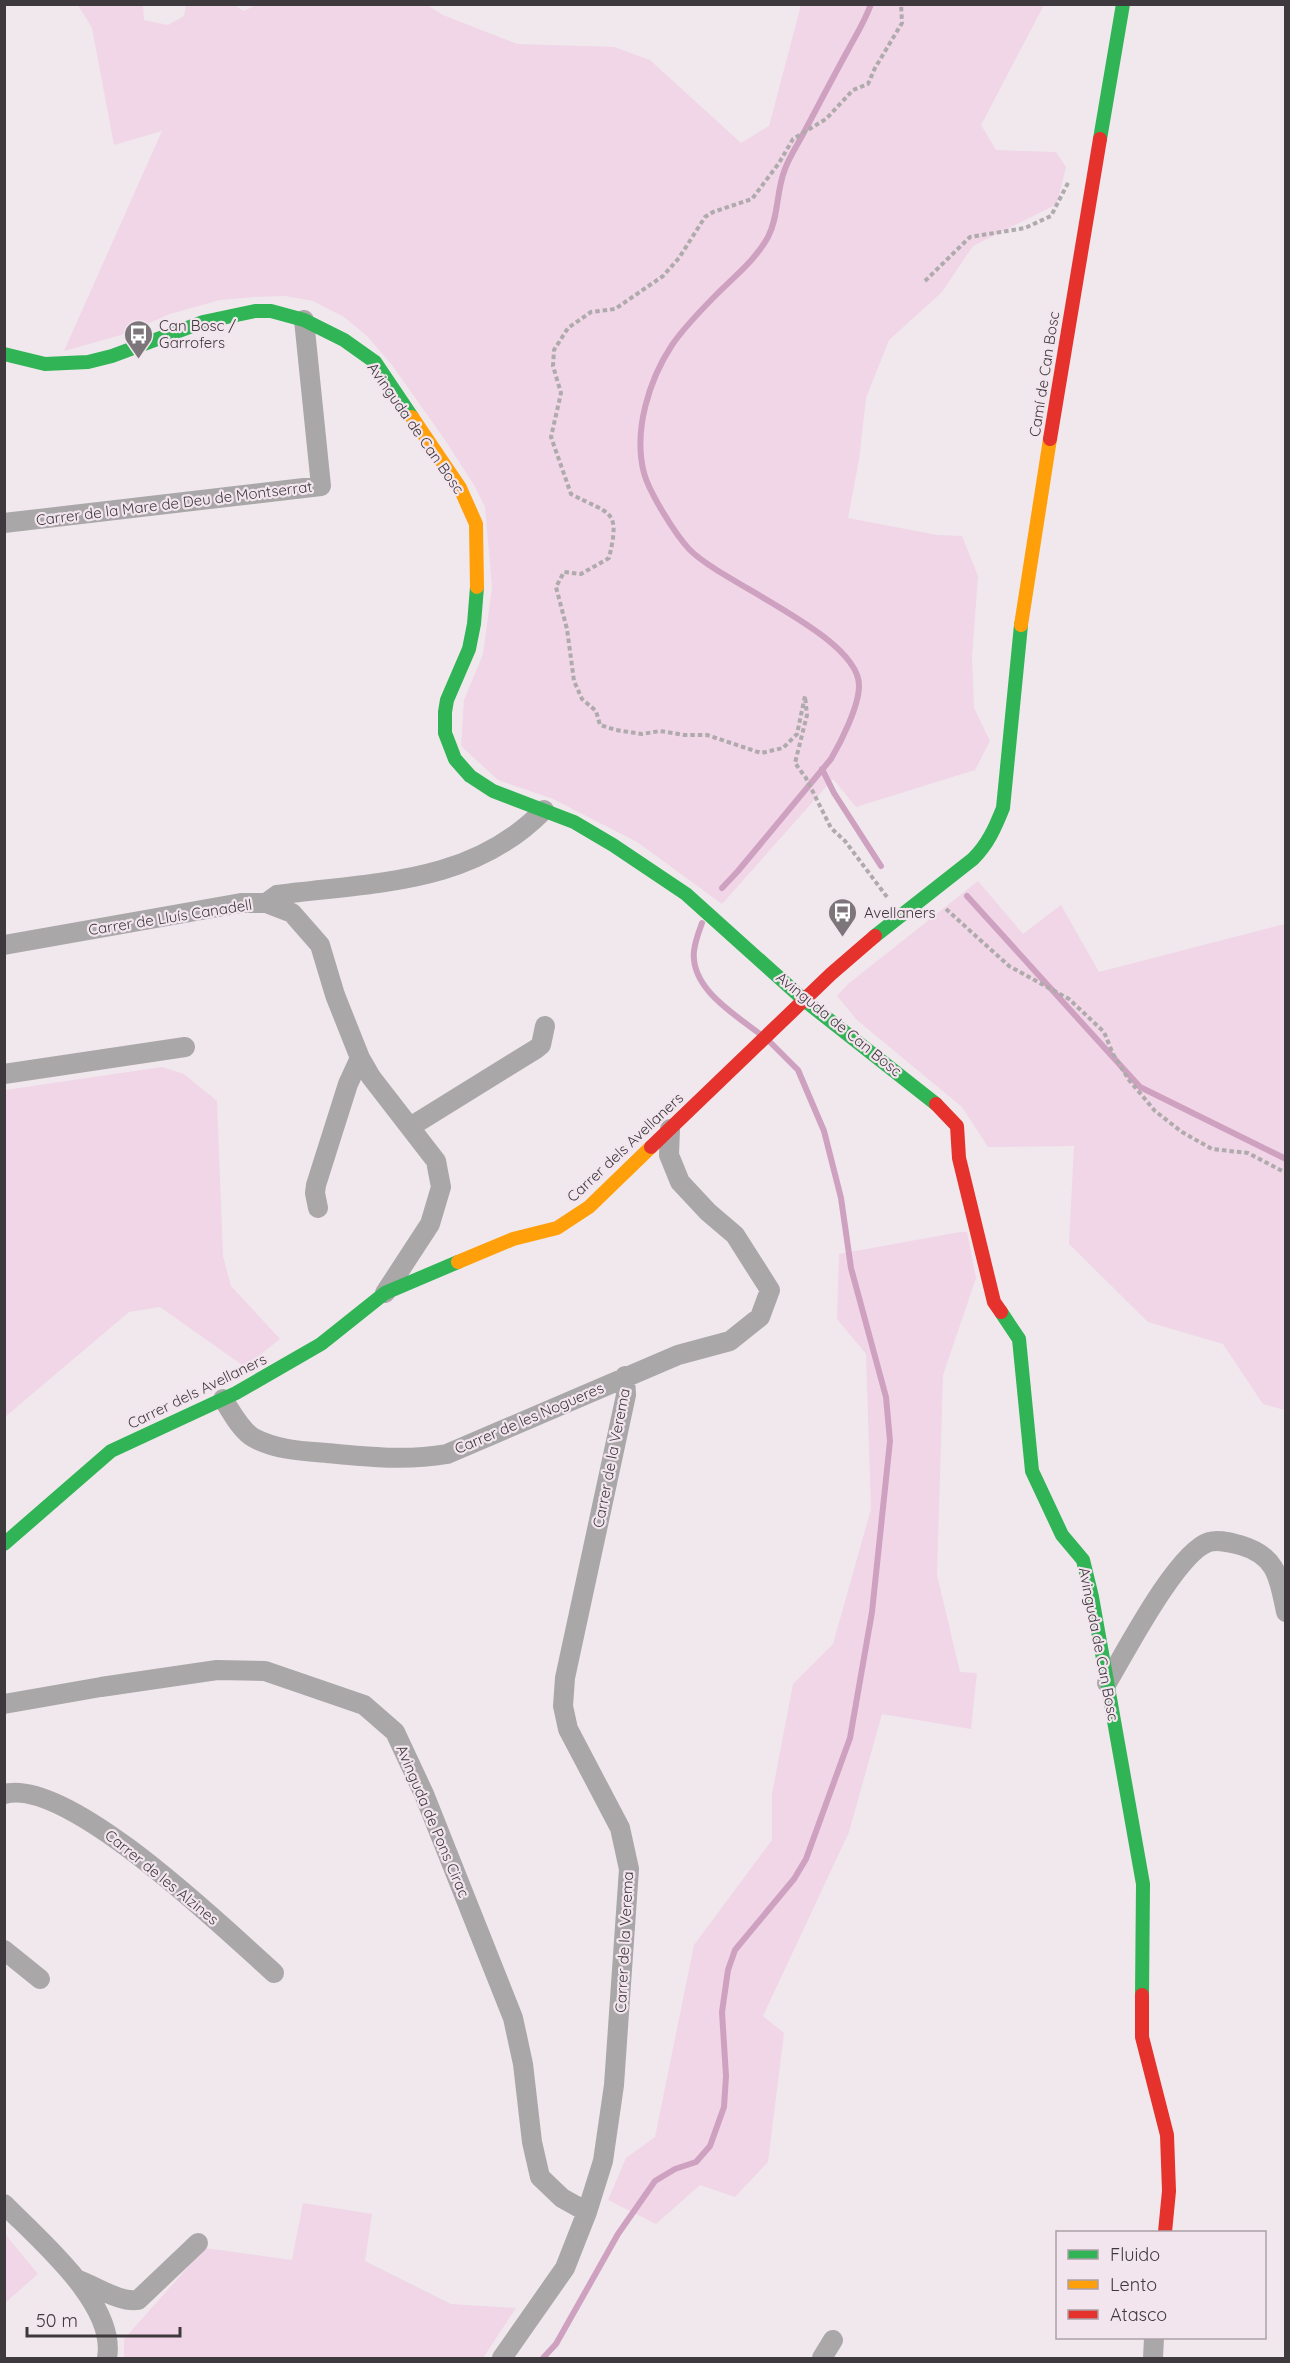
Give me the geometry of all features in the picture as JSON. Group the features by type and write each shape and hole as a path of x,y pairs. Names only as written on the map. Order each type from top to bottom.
{"street":[{"name":"Camí de Can Bosc","path":"1009,750 1029,559 1124,4"},
{"name":"Avinguda de Can Bosc","path":"4,354 45,364 66,364 112,356 203,322 234,314 271,311 304,321 344,340 375,362 460,488 476,524 477,609 469,649 447,700 444,722 448,743 461,767 503,796 584,827 686,894 804,1000 932,1098 957,1126 959,1158 994,1302 1018,1339 1032,1471 1062,1535 1083,1560 1107,1683 1143,1884 1143,2037 1167,2135 1169,2191 1165,2231"},
{"name":"Carrer de la Mare de Deu de Montserrat","path":"4,523 321,486 304,321"},
{"name":"Carrer dels Avellaners","path":"4,1544 111,1451 223,1399 321,1344 385,1293 513,1239 556,1228 589,1207 804,1000 900,915 973,859 985,847 993,834 1002,808 1009,750"},
{"path":"266,903 277,895 380,884 448,869 487,852 510,838 544,810"},
{"name":"Carrer de Lluís Canadell","path":"4,945 241,903 266,903 292,913 320,945 335,995 360,1058 371,1077 436,1161 441,1186 430,1224 385,1293"},
{"path":"410,1127 536,1049 541,1045 545,1026"},
{"path":"4,1074 185,1047"},
{"path":"318,1208 316,1185 348,1084 360,1058"},
{"name":"Carrer de les Nogueres","path":"223,1399 252,1438 283,1449 387,1459 426,1457 447,1454 678,1355 730,1341 760,1317 770,1290 735,1235 708,1212 680,1182 669,1155 670,1129"},
{"name":"Carrer de la Verema","path":"502,2358 566,2268 603,2161 615,2085 629,1869 620,1828 575,1744 563,1706 565,1678 626,1395 625,1376"},
{"path":"1107,1683 1169,1580 1194,1551 1209,1542 1226,1541 1252,1549 1268,1560 1279,1575 1286,1612"},
{"name":"Avinguda de Pons Cirac","path":"4,1704 217,1670 265,1671 364,1704 395,1732 424,1794 513,2018 523,2064 532,2142 540,2177 562,2198 587,2211"},
{"name":"Carrer de les Alzines","path":"4,1794 23,1792 50,1802 103,1829 162,1873 274,1973"},
{"path":"4,1950 40,1979"},
{"path":"4,2204 78,2280 105,2326 108,2341 107,2358"},
{"path":"78,2280 95,2285 121,2298 130,2301 138,2300 198,2243"},
{"path":"1153,2358 1155,2339"},
{"path":"822,2358 833,2340"}],"path":[{"path":"900,915 845,841 831,828 818,798 795,763 807,715 805,696 797,734 783,748 761,753 707,735 684,735 660,731 642,734 600,725 596,711 582,699 574,681 567,629 556,587 564,572 581,574 609,558 615,524 608,511 571,494 550,437 561,393 553,366 554,350 568,328 591,312 615,309 663,276 680,258 705,217 713,212 752,199 793,139 826,119 853,90 868,84 902,23 901,4"},
{"path":"925,281 970,237 1025,228 1051,216 1071,175"},
{"path":"926,894 959,919 1009,966 1069,999 1104,1032 1113,1054 1129,1080 1155,1111 1182,1132 1212,1149 1248,1153 1286,1173"}],"shaded area":[{"path":"258,4 427,5 443,15 517,44 614,47 650,60 741,143 769,126 800,5 1044,5 981,125 996,150 1056,152 1066,167 1057,204 973,246 942,292 889,340 866,398 859,460 848,518 937,535 962,536 978,576 972,657 974,708 990,741 975,770 856,807 833,779 722,904 637,842 553,799 498,780 461,746 464,700 483,654 492,587 485,507 474,485 445,440 392,365 367,336 344,317 313,301 285,296 254,297 220,300 170,314 121,335 64,351 162,131 114,145 92,28 78,5 143,5 144,20 168,25 184,16 186,5 234,5 244,11"},
{"path":"978,881 1023,934 1061,905 1099,972 1285,924 1285,1410 1263,1404 1223,1344 1148,1322 1069,1244 1074,1146 988,1147 962,1107 857,1020 837,996 848,984"},
{"path":"162,1067 184,1074 217,1101 223,1256 231,1286 280,1339 245,1367 160,1307 129,1312 5,1417 5,1090"},
{"path":"967,1232 976,1278 943,1375 937,1575 960,1672 977,1673 971,1729 882,1714 849,1832 763,2016 784,2033 768,2162 735,2197 700,2185 656,2224 608,2200 626,2158 655,2137 694,1945 772,1840 772,1794 793,1684 833,1644 871,1509 866,1354 837,1319 839,1254"},
{"path":"303,2203 372,2214 365,2261 451,2304 516,2308 483,2358 124,2358 124,2339 205,2248 292,2260"},
{"path":"5,2234 38,2274 4,2303"}],"waterway":[{"path":"722,888 831,759 853,713 859,686 853,667 837,648 814,630 706,563 683,542 651,491 644,473 640,440 642,423 656,374 672,345 694,317 752,260 768,237 772,229 782,177 787,165 871,4"},
{"path":"822,769 834,793 881,866"},
{"path":"967,896 1140,1087 1286,1159"},
{"path":"702,923 694,951 699,977 716,999 760,1034"},
{"path":"543,2358 556,2344 618,2234 655,2181 675,2169 696,2162 710,2146 724,2107 726,2076 722,2012 728,1970 735,1950 794,1879 806,1859 850,1738 872,1612 890,1441 886,1397 851,1268 841,1198 824,1131 798,1070 770,1042"}],"traffic: fast":[{"path":"1100,139 1123,4"},
{"path":"4,354 45,364 88,362 112,356 203,322 255,311 271,311 304,320 344,340 375,362 412,417"},
{"path":"477,587 469,649 447,700 445,712 445,733 455,759 470,776 493,791 574,822 686,894 804,1000 936,1104"},
{"path":"875,936 973,859 983,848 994,829 1003,808 1021,625"},
{"path":"4,1544 111,1451 236,1393 321,1344 385,1293 458,1262"},
{"path":"1001,1312 1019,1339 1032,1471 1062,1535 1083,1560 1092,1597 1143,1884 1142,1995"}],"traffic: slow":[{"path":"412,417 460,488 476,524 477,587"},
{"path":"1021,625 1050,439"},
{"path":"458,1262 513,1239 557,1228 589,1207 651,1147"}],"traffic: jam":[{"path":"1050,439 1100,139"},
{"path":"651,1147 831,974 875,936"},
{"path":"936,1104 957,1126 959,1158 994,1302 1001,1312"},
{"path":"1142,1995 1142,2037 1167,2135 1169,2191 1165,2231"}],"place":[{"name":"Can Bosc / Garrofers","path":"138,360"},
{"name":"Avellaners","path":"843,938"}]}
